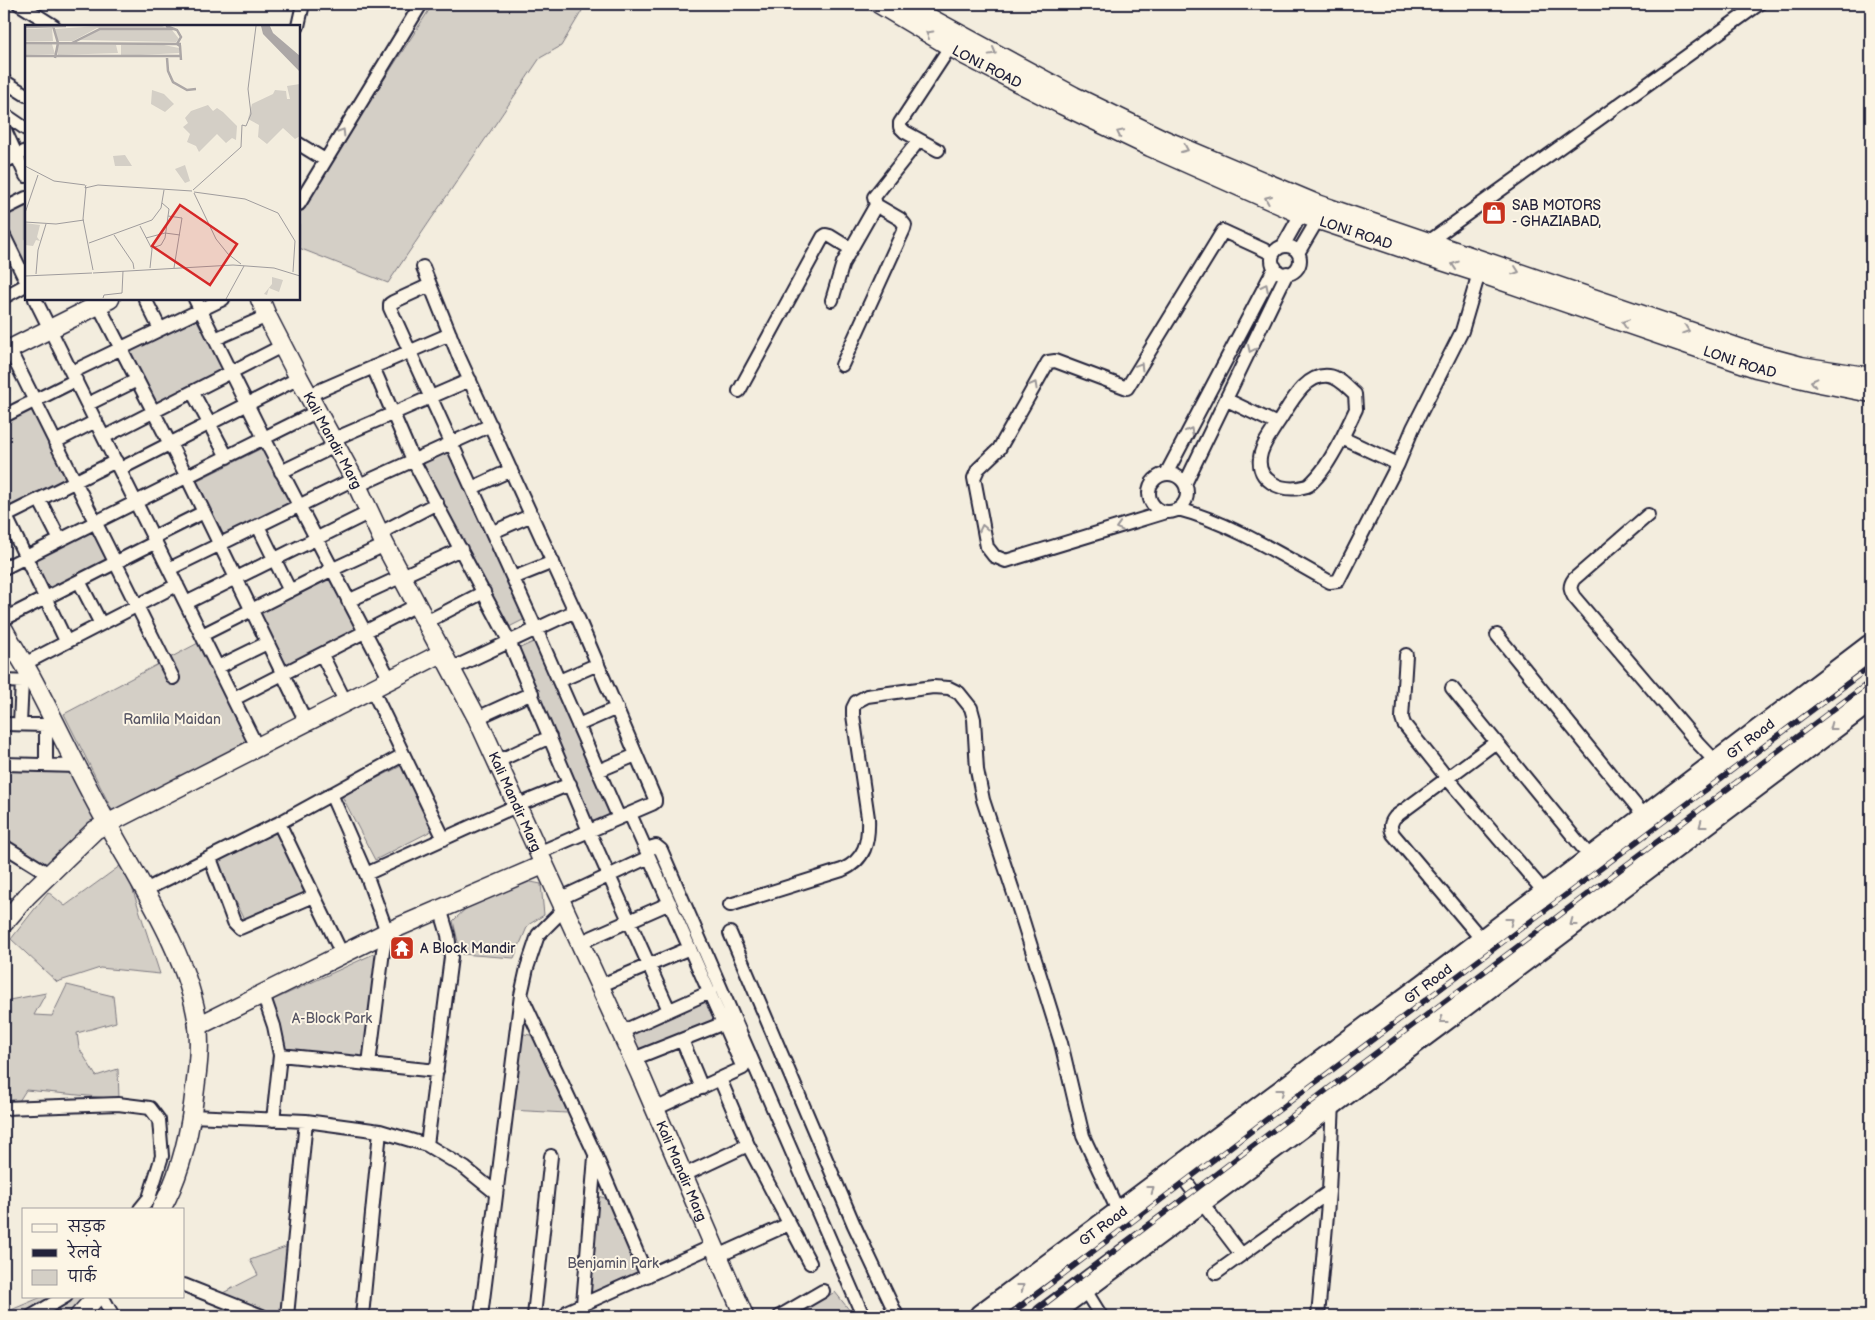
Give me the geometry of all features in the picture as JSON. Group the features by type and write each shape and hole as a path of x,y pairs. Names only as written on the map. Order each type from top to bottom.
{"highway":[{"name":"GT Road","path":"982,1316 1546,894 1871,647"},
{"path":"1045,1316 1871,698"}],"street":[{"path":"19,4 52,25"},
{"path":"298,25 303,4"},
{"path":"300,202 421,4"},
{"name":"LONI ROAD","path":"879,4 950,47 1062,105 1150,147 1301,214 1421,248 1649,324"},
{"name":"LONI ROAD","path":"904,4 1074,96 1165,140 1479,272 1649,324 1867,384"},
{"path":"1421,248 1759,4"},
{"path":"938,150 902,130 900,123 950,47"},
{"path":"4,81 25,94"},
{"path":"4,114 25,128"},
{"path":"4,128 21,154 25,172"},
{"path":"832,300 843,263 876,205 874,197 876,193 919,140"},
{"path":"300,145 325,160"},
{"path":"4,162 21,154"},
{"path":"4,209 25,198"},
{"path":"842,364 905,225 900,219 876,205"},
{"path":"1301,214 1278,250 1273,263 1282,273 1287,273 1296,270 1300,261 1298,253 1292,247 1278,250 1223,231 1127,388 1055,361 1048,362 999,449 978,469 974,478 987,547 994,556 1006,561 1172,511 1186,500 1187,493 1185,484 1178,477 1166,474 1155,478 1148,490 1148,496 1154,507 1172,511 1199,514 1334,583 1340,578 1398,464 1462,331 1479,272"},
{"path":"1298,253 1318,219"},
{"path":"740,391 821,240 826,235 830,236 851,248"},
{"path":"4,236 7,252 25,279"},
{"path":"198,1026 387,932 541,859 589,831 655,802 598,664 470,380 423,267"},
{"path":"1166,474 1221,373 1275,267"},
{"path":"1185,484 1287,273"},
{"path":"430,285 390,304 598,771 648,853 743,1068 655,1109"},
{"path":"4,297 25,286"},
{"path":"36,300 256,747"},
{"path":"146,300 160,329"},
{"path":"4,416 34,401 120,347 160,329 197,304 217,300"},
{"name":"Kali Mandir Marg","path":"260,300 266,316 336,442 382,539 477,718 634,1060 744,1316"},
{"path":"173,678 55,442 5,350 97,302 204,512 306,722"},
{"path":"197,304 364,634 390,680"},
{"path":"215,340 266,316"},
{"path":"309,395 450,334"},
{"path":"104,438 282,346"},
{"path":"373,367 413,460 509,641 589,831 669,1010"},
{"path":"1330,376 1342,382 1355,394 1356,409 1342,438 1324,467 1308,486 1290,490 1272,484 1262,474 1260,459 1265,444 1277,424 1298,393 1312,379 1330,376"},
{"path":"66,641 4,515 74,481 170,444 299,378"},
{"path":"88,404 137,380"},
{"path":"281,472 393,413 470,380"},
{"path":"193,393 227,457"},
{"path":"1226,400 1277,424"},
{"path":"4,568 318,411"},
{"path":"55,442 96,421"},
{"path":"169,568 299,506 413,460 490,425"},
{"path":"1342,438 1398,464"},
{"path":"472,488 511,470"},
{"path":"39,499 60,540"},
{"path":"202,635 332,570 436,503"},
{"path":"4,619 115,563 204,512"},
{"path":"186,603 370,512"},
{"path":"493,532 532,515"},
{"path":"1648,515 1574,579 1570,590 1698,743 1717,763"},
{"path":"258,526 290,591"},
{"path":"348,601 461,548"},
{"path":"513,578 553,562"},
{"path":"79,581 100,624"},
{"path":"24,664 177,585"},
{"path":"426,622 484,592"},
{"path":"234,700 417,605"},
{"path":"4,923 83,840 106,823 390,680 509,641 575,611"},
{"path":"1497,634 1646,818"},
{"path":"6,638 24,664 28,682 51,726 77,766 106,823 145,890 177,956 193,999 198,1026 199,1051 191,1116 182,1159 168,1197 162,1208"},
{"path":"218,667 267,643"},
{"path":"322,655 346,703"},
{"path":"1406,655 1402,718 1404,724 1447,778 1546,894"},
{"path":"559,682 598,664"},
{"path":"4,681 28,682"},
{"path":"20,724 28,682"},
{"path":"730,905 842,870 854,863 865,851 868,818 853,715 856,702 867,696 933,687 949,688 960,693 971,708 975,726 977,770 983,800 1061,1043 1083,1136 1119,1213"},
{"path":"1452,688 1592,859"},
{"path":"372,689 444,839"},
{"path":"477,718 532,693"},
{"path":"578,725 617,708"},
{"path":"4,724 51,726"},
{"path":"46,765 51,726"},
{"path":"496,762 550,737"},
{"path":"1483,941 1390,828 1394,817 1496,742"},
{"path":"145,890 279,823 403,755"},
{"path":"598,771 636,755"},
{"path":"4,764 77,766"},
{"path":"366,874 516,806 570,784"},
{"path":"331,794 366,874 387,932 369,1064"},
{"path":"279,823 342,954"},
{"path":"4,846 49,874"},
{"path":"482,1316 520,995 526,968 538,935 561,904 648,853 656,846 661,850 863,1316"},
{"path":"210,858 234,922 240,928 314,896"},
{"path":"579,943 670,903"},
{"path":"428,1145 451,958 448,935 440,908"},
{"path":"730,933 850,1216 897,1316"},
{"path":"600,986 690,948"},
{"path":"620,1032 710,992"},
{"path":"263,994 274,1026 280,1055 274,1120"},
{"path":"520,995 595,1154 646,1276"},
{"path":"634,1060 724,1022"},
{"path":"682,1040 702,1088"},
{"path":"280,1055 437,1071"},
{"path":"720,1079 748,1145 810,1263"},
{"path":"1318,1316 1329,1192 1333,1102"},
{"path":"4,1108 118,1104 150,1108 159,1120 162,1156 149,1198 141,1208"},
{"path":"191,1116 306,1121 380,1131 428,1145 465,1168 496,1193"},
{"path":"287,1316 306,1121"},
{"path":"362,1316 380,1131"},
{"path":"684,1175 748,1145"},
{"path":"583,1304 595,1154"},
{"path":"534,1316 551,1156"},
{"path":"1177,1170 1242,1254"},
{"path":"1216,1273 1329,1192"},
{"path":"568,1311 646,1276 789,1224"},
{"path":"185,1285 262,1316"},
{"path":"1083,1287 1101,1316"},
{"path":"780,1316 823,1291"},
{"path":"32,1316 63,1298"},
{"path":"79,1316 95,1298"},
{"path":"103,1298 113,1316"}],"green space":[{"path":"433,4 586,4 561,46 540,58 388,283 300,248 300,209"},
{"path":"25,203 25,270 4,229 4,214"},
{"path":"200,313 228,370 154,407 126,350"},
{"path":"32,406 69,481 7,512 4,506 4,420"},
{"path":"266,446 294,503 221,540 192,483"},
{"path":"451,447 527,618 509,627 420,463"},
{"path":"91,528 108,564 46,594 29,559"},
{"path":"331,575 359,632 285,669 257,612"},
{"path":"538,640 613,815 592,824 518,649"},
{"name":"Ramlila Maidan","path":"200,642 247,742 113,812 64,714"},
{"path":"403,765 435,829 375,860 342,796"},
{"path":"4,771 75,771 97,818 88,832 49,871 4,844"},
{"path":"276,829 309,893 246,924 215,861"},
{"path":"124,863 160,974 100,968 57,982 11,939 48,892 65,906"},
{"path":"526,881 541,884 544,915 528,925 514,958 461,954 453,921 486,889"},
{"name":"A-Block Park","path":"380,951 369,1064 281,1053 269,1002"},
{"path":"67,985 113,996 116,1022 77,1033 79,1048 96,1076 118,1069 119,1099 26,1090 9,1117 4,1114 4,1001 46,993 34,1015 52,1016"},
{"path":"705,996 716,1024 634,1057 622,1033"},
{"path":"519,1033 541,1037 567,1113 509,1110"},
{"name":"Benjamin Park","path":"595,1195 611,1200 643,1274 586,1301"},
{"path":"291,1245 287,1316 233,1316 219,1295 258,1275 250,1260"},
{"path":"835,1292 854,1316 792,1316"},
{"path":"39,1298 90,1298 75,1316 4,1316 4,1313"}],"railway":[{"path":"1008,1316 1296,1097 1871,666"},
{"path":"1029,1316 1871,681"}],"place":[{"name":"SAB MOTORS - GHAZIABAD,","path":"1494,213"},
{"name":"A Block Mandir","path":"402,948"}]}
